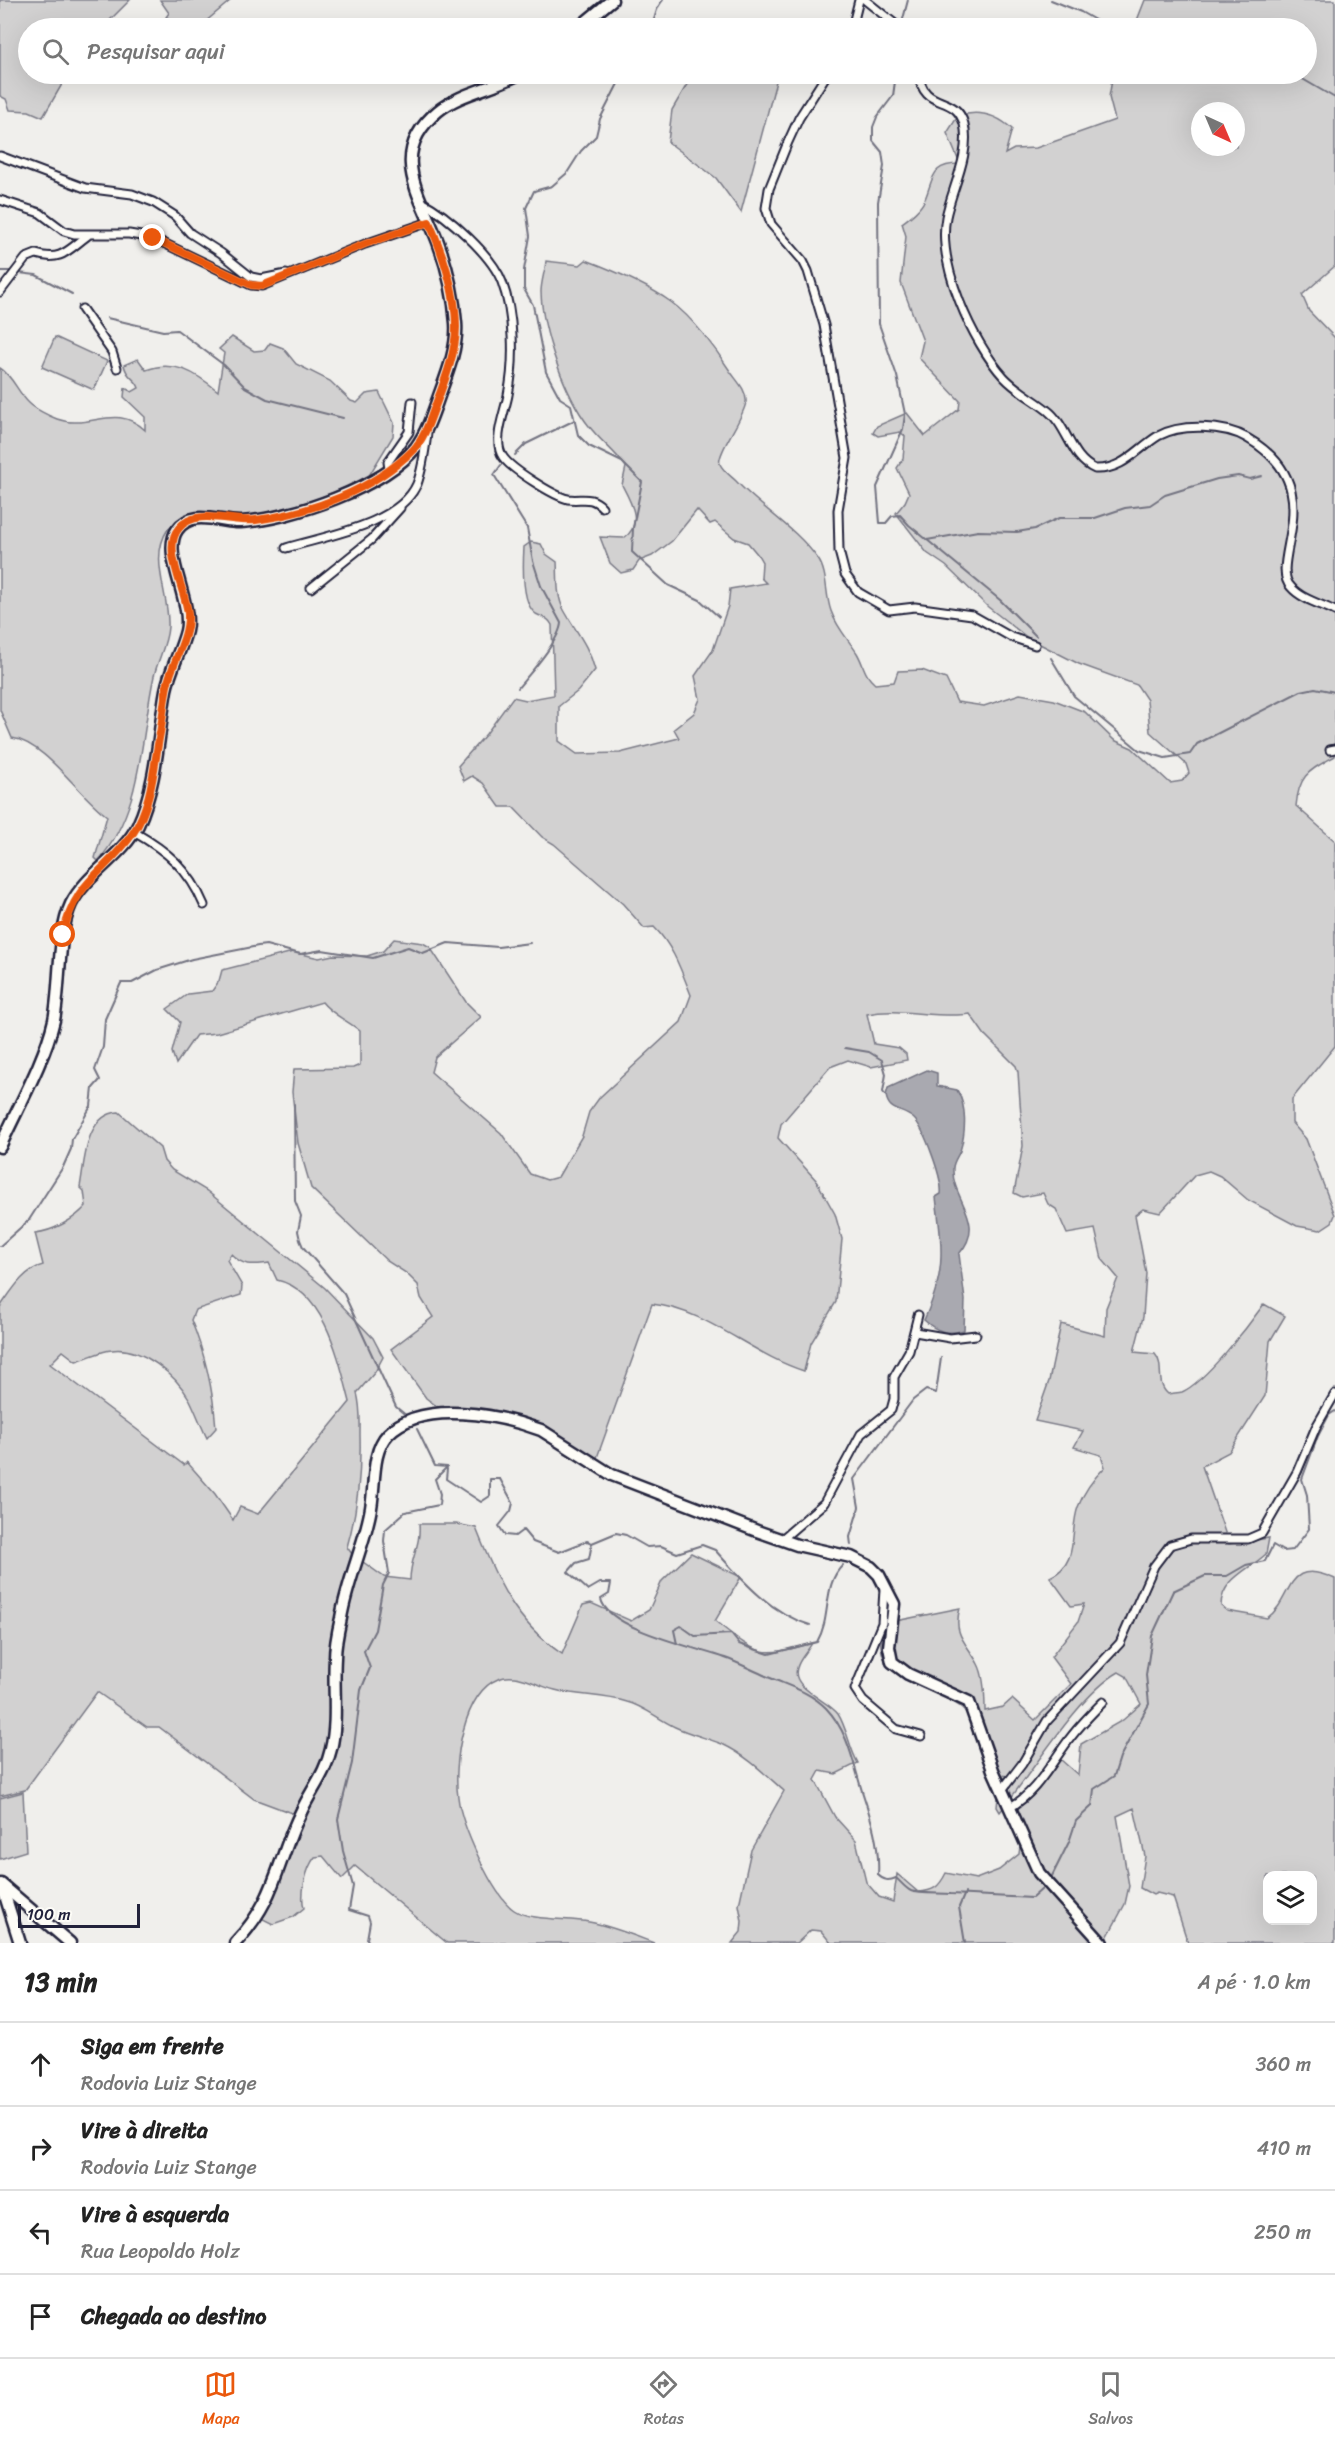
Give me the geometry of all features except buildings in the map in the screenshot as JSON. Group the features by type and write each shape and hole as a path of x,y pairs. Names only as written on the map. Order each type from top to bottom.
{"street":[{"path":"590,18 612,0"},
{"path":"854,18 859,0"},
{"path":"865,0 888,18"},
{"path":"311,588 378,533 399,511 402,503 417,484 427,428 446,378 456,328 446,266 409,168 413,148 425,125 450,104 496,84"},
{"path":"821,84 795,126 769,189 766,208 771,224 803,261 808,271 824,325 847,458 838,510 839,551 845,574 858,592 889,610 915,607 972,615 1011,637 1035,645"},
{"path":"921,84 927,96 951,105 963,123 963,153 945,219 944,234 948,270 973,331 1002,375 1019,392 1049,411 1081,459 1095,469 1121,464 1159,436 1180,430 1196,428 1235,432 1260,447 1285,477 1293,496 1295,513 1284,567 1286,579 1297,592 1335,611"},
{"path":"0,156 85,188 132,194 153,202 175,216 190,233 221,253 250,277 261,279 303,270"},
{"path":"0,200 40,213 64,231 87,236 142,234 251,285 262,286 275,283 365,244 429,222"},
{"path":"420,201 451,222 490,264 502,282 508,312 511,363 509,392 500,438 503,457 514,468 564,498 592,500 602,507"},
{"path":"0,292 26,258 36,254 48,258 60,256 87,236"},
{"path":"82,309 112,352 117,368"},
{"path":"389,469 388,462 409,432 412,402"},
{"path":"0,1147 53,1025 59,993 63,935 72,903 90,879 134,832 146,803 167,686 188,621 173,554 173,539 178,528 198,518 243,522 293,512 351,492 389,469 414,449 427,428"},
{"path":"286,548 376,520 402,503"},
{"path":"134,832 158,846 179,863 196,886 204,905"},
{"path":"782,1539 824,1503 861,1434 891,1410 894,1400 894,1377 915,1332 918,1315"},
{"path":"915,1332 950,1338 976,1335"},
{"path":"1002,1790 1022,1764 1047,1721 1120,1643 1154,1566 1170,1545 1191,1539 1248,1539 1262,1533 1298,1473 1316,1427 1335,1394"},
{"path":"235,1943 253,1925 270,1895 301,1811 326,1769 332,1748 335,1720 334,1658 341,1617 365,1536 373,1499 378,1452 388,1434 394,1429 415,1420 451,1412 471,1413 530,1425 612,1475 782,1539 861,1561 879,1575 894,1604 889,1647 892,1662 908,1674 969,1702 1009,1808 1039,1872 1102,1943"},
{"path":"885,1584 882,1623 855,1689 863,1701 896,1730 921,1736"},
{"path":"1009,1808 1020,1802 1035,1785 1071,1737 1103,1701"},
{"path":"1,1884 20,1943"},
{"path":"1,1884 70,1943"}],"shaded area":[{"path":"0,0 130,0 112,18 18,18 18,84 62,84 43,117 29,111 10,110 6,99 0,96"},
{"path":"160,0 231,0 210,18 168,18 166,17 169,13"},
{"path":"1145,0 1335,0 1335,266 1302,295 1309,311 1335,338 1335,756 1312,770 1303,780 1297,795 1296,806 1335,841 1335,1046 1292,1099 1292,1123 1306,1139 1335,1215 1332,1222 1320,1230 1297,1226 1248,1200 1220,1176 1209,1171 1195,1175 1160,1213 1143,1209 1135,1215 1146,1273 1143,1317 1134,1352 1155,1354 1158,1358 1164,1390 1168,1394 1182,1392 1192,1386 1214,1365 1264,1304 1285,1316 1270,1341 1265,1396 1229,1452 1202,1466 1229,1544 1269,1538 1266,1554 1231,1582 1222,1597 1221,1606 1227,1611 1267,1618 1276,1610 1298,1576 1307,1572 1319,1573 1335,1579 1335,1943 1188,1943 1173,1897 1157,1893 1153,1895 1140,1888 1145,1856 1134,1808 1117,1816 1129,1886 1125,1904 1104,1943 831,1943 821,1931 811,1930 797,1943 732,1943 741,1932 742,1921 739,1905 751,1850 784,1791 755,1765 731,1748 675,1727 633,1704 555,1690 512,1677 498,1679 486,1687 476,1699 463,1731 459,1749 457,1783 460,1809 471,1841 487,1875 505,1902 521,1914 597,1924 654,1943 447,1943 355,1866 342,1879 323,1856 315,1857 309,1868 303,1889 304,1908 293,1917 273,1924 259,1917 297,1815 254,1799 159,1727 147,1727 97,1692 25,1790 0,1796 0,1307 13,1288 29,1272 43,1265 35,1233 63,1224 86,1206 84,1191 80,1187 89,1140 99,1121 119,1112 160,1148 164,1161 172,1170 207,1191 325,1288 373,1338 383,1357 375,1372 357,1393 360,1414 359,1477 354,1519 347,1547 352,1554 384,1577 410,1580 419,1524 456,1524 476,1528 500,1582 519,1614 531,1628 562,1654 583,1605 591,1603 631,1621 649,1610 662,1581 691,1553 741,1577 715,1621 740,1641 759,1650 780,1651 812,1643 800,1661 796,1675 804,1688 838,1714 858,1763 836,1774 820,1771 815,1780 835,1817 856,1840 866,1882 879,1897 893,1902 897,1874 918,1892 928,1891 935,1887 946,1873 976,1879 999,1870 1019,1854 1021,1838 1009,1817 1060,1759 1078,1775 1081,1744 1123,1720 1141,1704 1126,1676 1119,1672 1103,1683 1056,1736 1000,1812 997,1807 998,1797 1010,1777 990,1771 976,1729 967,1714 951,1701 901,1677 884,1659 881,1646 886,1623 960,1608 959,1632 982,1674 985,1711 1003,1707 1012,1699 1035,1720 1071,1684 1051,1657 1078,1622 1084,1604 1071,1606 1050,1577 1066,1564 1070,1556 1078,1507 1090,1485 1105,1467 1101,1455 1074,1447 1083,1431 1035,1421 1049,1381 1061,1324 1105,1336 1106,1308 1118,1278 1102,1259 1095,1229 1067,1234 1056,1209 1048,1204 1043,1193 1022,1197 1014,1193 1023,1146 1018,1072 1016,1066 984,1034 970,1014 880,1012 867,1014 874,1044 899,1048 906,1054 907,1060 871,1067 848,1060 830,1067 781,1124 778,1138 816,1180 835,1214 842,1239 836,1302 811,1343 804,1371 765,1354 692,1315 652,1304 594,1466 525,1427 474,1419 438,1407 426,1398 391,1349 433,1317 421,1298 418,1285 406,1273 387,1261 311,1188 298,1143 292,1092 294,1069 353,1068 360,1065 360,1031 322,1002 217,1033 196,1035 176,1064 172,1052 180,1022 167,1009 188,994 212,991 219,981 222,970 293,952 319,958 333,955 367,956 383,951 394,939 423,943 430,947 466,1002 481,1017 435,1057 431,1072 501,1133 530,1174 547,1180 558,1177 582,1136 589,1112 600,1097 681,1022 691,995 676,959 661,934 654,927 644,928 623,904 554,844 542,837 513,807 500,807 483,783 472,776 464,781 458,766 486,734 513,697 526,700 554,695 552,625 531,609 525,593 524,547 531,542 541,544 546,554 557,562 561,605 585,646 595,670 578,691 559,706 559,741 577,754 620,753 679,738 674,729 694,713 700,699 695,676 713,650 728,606 730,589 766,583 761,578 762,562 748,543 734,538 715,522 710,524 697,510 672,541 652,556 639,561 633,570 621,573 610,563 600,537 624,538 630,532 635,520 632,506 622,485 626,467 580,413 556,362 542,308 541,288 546,261 580,265 586,260 619,273 661,295 679,308 711,343 741,385 746,398 741,417 722,452 720,464 746,491 789,528 818,559 823,571 833,617 875,684 894,682 898,671 922,670 946,679 957,702 984,706 1020,694 1054,700 1085,712 1114,740 1132,748 1170,783 1182,781 1189,773 1186,764 1150,732 1147,700 1137,685 1079,664 1028,638 988,607 946,566 927,553 896,513 909,493 897,468 903,459 905,436 900,432 878,436 873,433 877,426 907,413 925,436 959,409 960,401 919,358 923,341 901,283 906,236 902,223 921,206 935,173 944,166 960,164 947,133 958,116 987,115 1006,124 1012,129 1005,154 1014,149 1036,148 1115,120 1109,97 1111,84 1317,84 1317,18 1138,18","holes":["231,1254 248,1264 269,1263 277,1280 293,1287 307,1298 318,1312 335,1348 350,1402 258,1514 240,1507 233,1520 215,1494 187,1462 184,1465 50,1364 63,1351 76,1361 112,1350 123,1350 146,1357 167,1372 184,1391 207,1438 216,1428 213,1400 205,1360 191,1320 195,1310 241,1295 242,1286 227,1260"]},
{"path":"687,84 775,84 741,212 716,178 668,142 672,110"},
{"path":"55,337 107,361 94,390 42,367"},
{"path":"232,337 254,351 265,350 270,343 283,348 296,364 330,381 351,401 357,403 366,394 379,392 394,423 393,436 367,479 256,523 186,519 168,529 162,541 160,565 168,627 149,700 138,773 124,819 113,841 98,861 95,858 107,816 37,749 12,738 0,710 0,368 29,403 54,418 80,422 113,417 124,418 145,430 145,417 124,397 125,388 132,392 139,388 127,373 124,365 138,359 146,370 156,367 175,367 193,374 218,391 224,353 219,349"},
{"path":"927,1070 937,1073 937,1086 957,1090 964,1111 962,1144 953,1168 954,1180 966,1211 970,1231 967,1242 959,1254 965,1300 964,1330 953,1332 938,1330 924,1320 936,1287 941,1259 936,1197 941,1194 941,1187 936,1166 917,1123 909,1115 893,1107 886,1095 888,1088"},
{"path":"23,1792 26,1851 0,1859 0,1798"}],"waterway":[{"path":"655,18 663,0"},
{"path":"903,18 908,0"},
{"path":"1051,0 1092,18"},
{"path":"618,84 600,119 596,136 581,151 567,173 552,186 534,191 526,208 530,236 524,270 524,289 533,305 546,372 560,398 571,405 578,435 589,446 622,462 642,482 633,528 632,552 668,585 700,600 719,617"},
{"path":"895,84 893,96 877,117 873,127 873,141 882,152 884,166 878,202 879,324 897,376 905,414 903,429 877,487 880,523 886,523 892,516 900,515 1000,600 1036,636"},
{"path":"1311,84 1335,98"},
{"path":"0,271 10,271"},
{"path":"19,273 36,275 72,294"},
{"path":"107,318 163,331 177,330 224,365 245,387 267,399 343,418"},
{"path":"515,455 526,444 575,420"},
{"path":"501,465 494,475 527,528 533,561 541,586 561,623 556,638 518,688"},
{"path":"927,540 978,531 1017,532 1035,529 1059,518 1095,518 1125,508 1150,505 1165,495 1217,479 1238,476 1250,479 1262,476"},
{"path":"1051,658 1074,696 1139,750 1165,758 1190,754 1197,744 1301,691 1315,688 1335,692"},
{"path":"0,1246 29,1220 63,1167 71,1149 72,1139 91,1106 93,1088 100,1080 95,1070 103,1047 105,1019 121,983 132,983 157,970 192,959 266,945 300,954 322,950 373,958 408,947 423,953 448,943 498,947 530,943"},
{"path":"845,1048 869,1052 882,1060 886,1074 883,1092 886,1096"},
{"path":"294,1104 295,1201 301,1216 298,1231 300,1240 303,1247 344,1294 396,1407 408,1417"},
{"path":"851,1545 850,1537 859,1507 854,1479 913,1400 926,1390 936,1393 941,1358"},
{"path":"1051,1878 1069,1842 1076,1821 1092,1806 1094,1789 1114,1776 1120,1757 1149,1704 1146,1675 1152,1636 1173,1591 1205,1576 1227,1576 1246,1565 1265,1561 1273,1545 1283,1551 1293,1550 1309,1529 1307,1495 1302,1479 1318,1436 1329,1415 1335,1411"},
{"path":"417,1429 435,1466 447,1467"},
{"path":"369,1943 367,1939 370,1922 368,1916 349,1910 353,1886 343,1851 338,1819 352,1763 361,1690 370,1668 364,1651 375,1630 383,1585 389,1573 384,1541 385,1530 405,1512 439,1505 440,1494 435,1479 447,1467"},
{"path":"447,1469 446,1479 481,1502 490,1496 490,1479 500,1479 513,1503 511,1511 499,1526 505,1535 515,1536 523,1530 533,1542 559,1552 587,1541 592,1543"},
{"path":"592,1543 616,1533 626,1535 647,1547 661,1546 677,1553 702,1545 715,1550 746,1584 782,1613 810,1625"},
{"path":"592,1543 589,1559 576,1563 568,1572 588,1590 600,1583 611,1583 609,1594 601,1599 607,1610 619,1619 655,1636 735,1662 805,1693 826,1708 845,1737 869,1811 878,1853 878,1875 880,1877 887,1880 896,1878 911,1891 924,1893 1032,1898 1042,1889"},
{"path":"677,1644 674,1630 681,1626 695,1636 731,1634 739,1644 769,1654 817,1642 822,1632 832,1582 843,1565"},
{"path":"965,1893 959,1907 965,1943"}],"route":[{"path":"63,935 72,903 90,879 134,832 146,803 167,686 188,621 173,554 172,544 178,528 198,518 243,522 285,514 351,492 389,469 414,449 427,428 446,378 456,328 446,266 429,222 365,244 275,283 262,286 251,285 153,238"}]}
